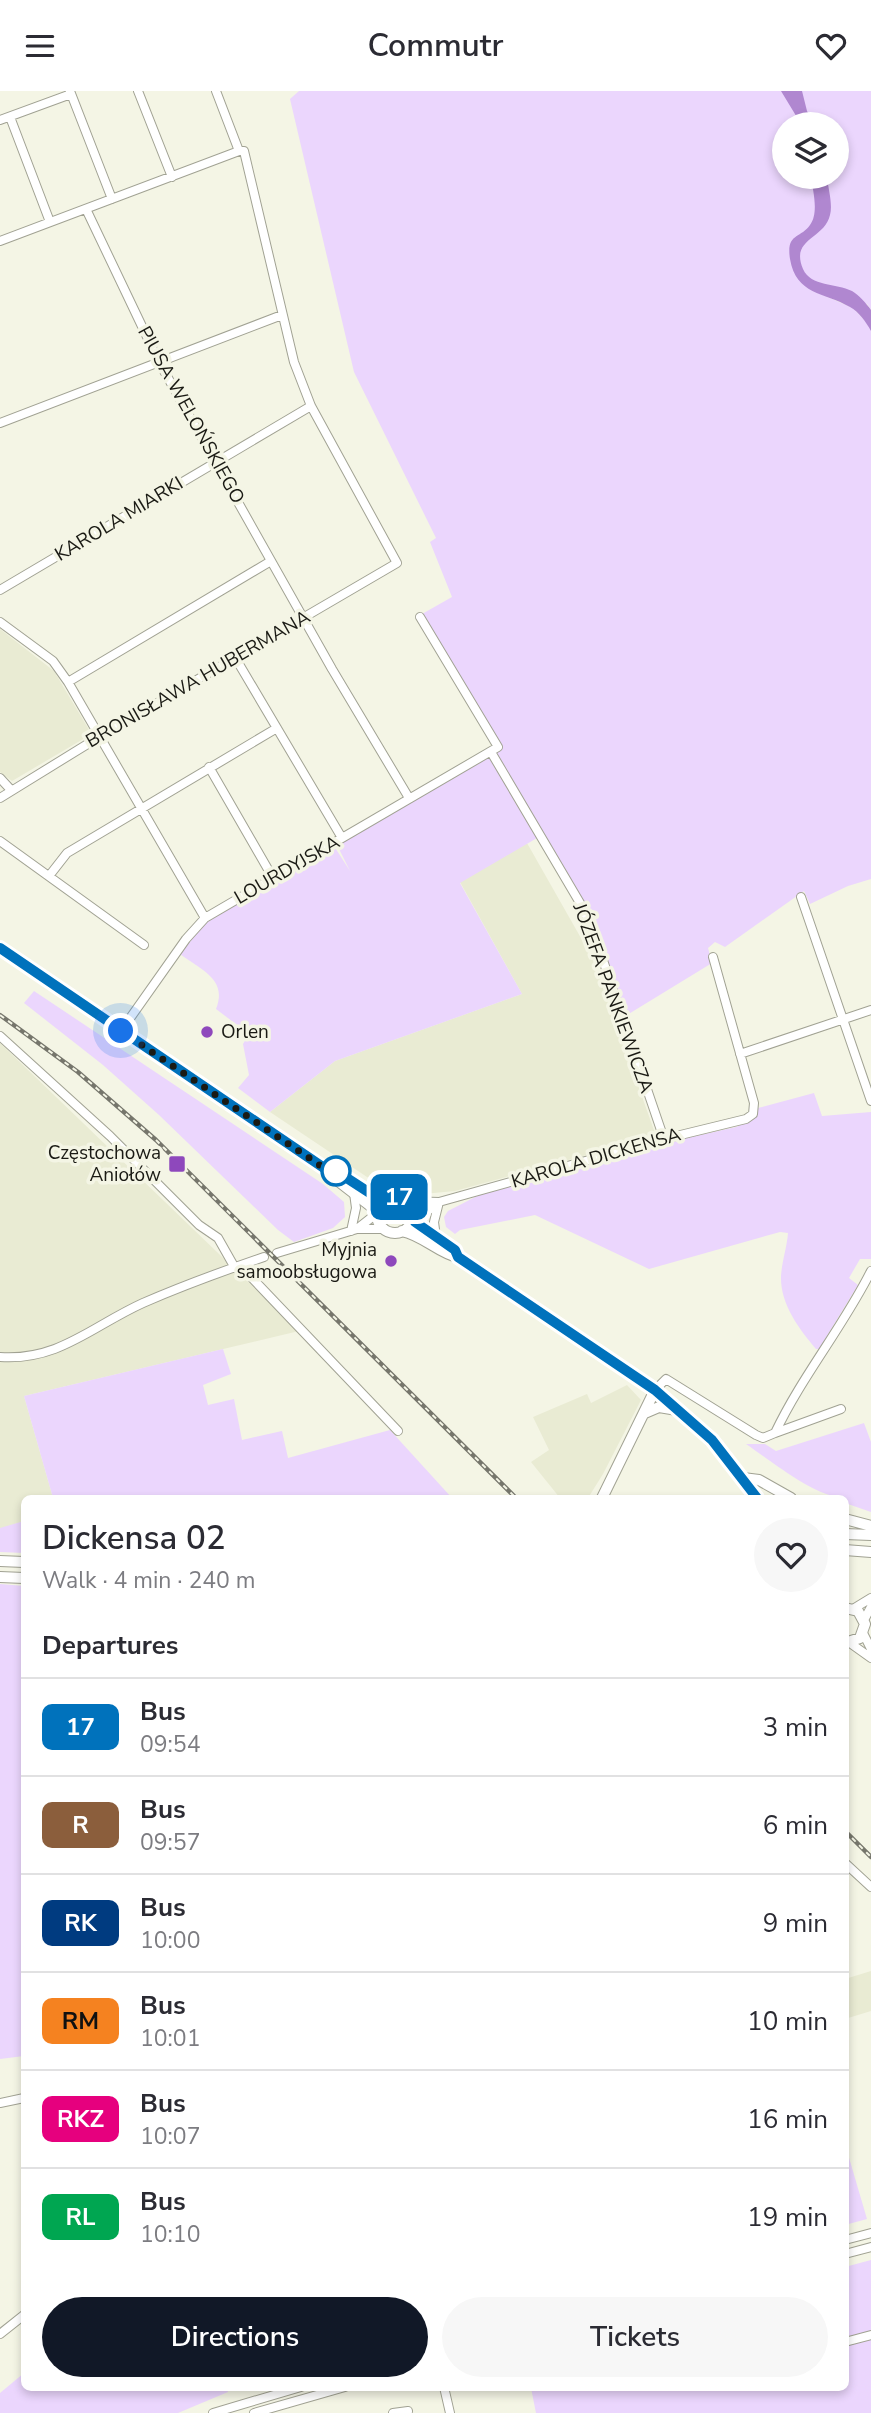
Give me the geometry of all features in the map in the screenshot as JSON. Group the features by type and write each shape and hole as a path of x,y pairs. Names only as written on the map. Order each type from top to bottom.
{"main road":[{"path":"0,948 330,1172 377,1212 380,1225 384,1229 419,1236 451,1256 458,1257 655,1390 712,1440 756,1495"},
{"path":"330,1172 336,1171 376,1197 385,1199 394,1196 407,1202 412,1218 455,1250 458,1257"},
{"path":"377,1212 385,1199"},
{"path":"402,1231 412,1218"},
{"path":"604,1495 655,1390"},
{"path":"645,1413 659,1407 680,1411"},
{"path":"743,1478 759,1480 786,1495"},
{"path":"849,1520 871,1526"},
{"path":"849,1534 871,1535"},
{"path":"849,1551 871,1552"},
{"path":"0,1561 21,1562"},
{"path":"0,1577 21,1578"},
{"path":"849,1609 864,1620 863,1633 855,1641 849,1642"}],"street":[{"path":"138,91 172,177"},
{"path":"216,91 241,151 294,362 311,406"},
{"path":"0,120 71,93 112,199"},
{"path":"10,117 50,222"},
{"path":"0,241 241,151"},
{"name":"PIUSA WELOŃSKIEGO","path":"86,209 159,362 303,618 410,798"},
{"path":"0,422 282,315"},
{"name":"KAROLA MIARKI","path":"0,590 311,406"},
{"name":"BRONISŁAWA HUBERMANA","path":"0,798 397,563 311,406"},
{"path":"68,682 271,561"},
{"name":"JÓZEFA PANKIEWICZA","path":"420,617 498,747 491,752 580,903 593,931 664,1139"},
{"path":"0,622 53,661 68,682 205,918"},
{"path":"236,659 342,838"},
{"path":"49,876 67,853 277,728"},
{"name":"LOURDYJSKA","path":"121,1031 186,939 205,918 491,752"},
{"path":"209,768 273,878"},
{"path":"0,778 11,790"},
{"path":"0,841 144,945"},
{"path":"801,897 871,1101"},
{"path":"713,957 740,1054 871,1010"},
{"path":"0,1037 110,1136 200,1225 218,1238 235,1268"},
{"name":"KAROLA DICKENSA","path":"412,1218 438,1204 664,1139 746,1119 753,1114 754,1103 740,1054"},
{"path":"354,1193 354,1230"},
{"name":"KAROLA DICKENSA","path":"407,1202 438,1204"},
{"path":"436,1237 434,1222 438,1204"},
{"path":"354,1230 377,1212"},
{"path":"277,1253 354,1230 384,1229"},
{"path":"0,1357 22,1358 53,1350 141,1304 264,1257"},
{"path":"245,1264 251,1277 398,1431"},
{"path":"775,1433 816,1361 848,1315 871,1271"},
{"path":"655,1390 666,1379 763,1438 841,1409"},
{"path":"849,1608 871,1598"},
{"path":"864,1620 871,1607"},
{"path":"863,1633 871,1649"},
{"path":"849,1644 871,1658"},
{"path":"849,1867 871,1887"},
{"path":"0,2103 21,2099"},
{"path":"849,2239 871,2233"},
{"path":"849,2253 871,2247"},
{"path":"0,2334 21,2317"},
{"path":"849,2341 871,2335"},
{"path":"213,2413 287,2391"},
{"path":"254,2413 331,2391"},
{"path":"445,2391 450,2413"},
{"path":"393,2413 408,2411"}],"shaded area":[{"path":"299,91 782,91 794,112 772,112 772,189 849,189 849,112 806,112 791,91 871,91 871,310 867,304 818,291 853,308 871,327 871,879 848,886 810,904 804,891 725,947 715,942 708,948 712,963 627,1015 599,938 527,819 537,838 460,883 522,994 335,1061 270,1112 238,1088 249,1075 243,1044 249,1034 216,1009 219,999 215,983 204,971 180,954 207,921 334,846 350,871 337,845 502,749 422,614 452,597 430,542 436,538 354,372 290,99"},
{"path":"781,91 802,91 808,112 794,112"},
{"path":"813,189 829,189 830,215 827,223 801,251 803,269 818,282 846,288 860,297 871,310 871,331 853,309 812,291 798,280 793,271 790,245 813,220"},
{"path":"0,629 54,671 91,733 12,781 0,772"},
{"path":"527,843 594,961 656,1136 455,1191 423,1194 367,1177 270,1112 335,1061 522,994 460,882"},
{"path":"34,991 323,1184 344,1202 345,1217 333,1228 294,1242 103,1065 24,1003"},
{"path":"0,1043 299,1331 24,1396 52,1495 21,1495 21,1522 0,1528"},
{"path":"814,1093 822,1116 871,1112 871,1259 860,1259 849,1278 858,1285 819,1349 816,1349 797,1324 784,1296 781,1276 788,1233 780,1232 649,1269 535,1215 460,1230 455,1234 446,1227 444,1217 448,1211 485,1192 638,1149 736,1127 752,1118 758,1108"},
{"path":"223,1349 231,1374 203,1385 208,1405 234,1399 242,1440 282,1431 288,1458 390,1430 449,1495 52,1495 24,1396"},
{"path":"627,1385 641,1400 590,1495 558,1495 531,1462 549,1450 533,1417 587,1394 591,1403"},
{"path":"864,1423 871,1442 871,1512 849,1504 849,1495 830,1495 808,1485 746,1444 765,1444 776,1451"},
{"path":"21,1522 21,1553 0,1552 0,1528"},
{"path":"0,1584 21,1586 21,2056 0,2059"},
{"path":"871,1971 871,2011 849,2018 849,1978"},
{"path":"849,2158 867,2219 849,2224"},
{"path":"871,2260 871,2413 536,2413 532,2391 849,2391 849,2266"},
{"path":"21,2376 21,2391 228,2392 178,2413 0,2413 0,2393"}],"railway":[{"path":"0,1015 78,1072 156,1140 513,1495"},
{"path":"849,1835 871,1857"}],"bus line":[{"name":"17","path":"0,948 330,1172 336,1171 380,1199 394,1196 403,1199 410,1206 412,1219 455,1250 458,1257 620,1365 689,1418 712,1440 755,1495"}],"place":[{"name":"Orlen","path":"207,1032"},
{"name":"Częstochowa Aniołów","path":"177,1164"},
{"name":"Myjnia samoobsługowa","path":"391,1261"}],"route":[{"path":"121,1031 330,1172 336,1171"}]}
